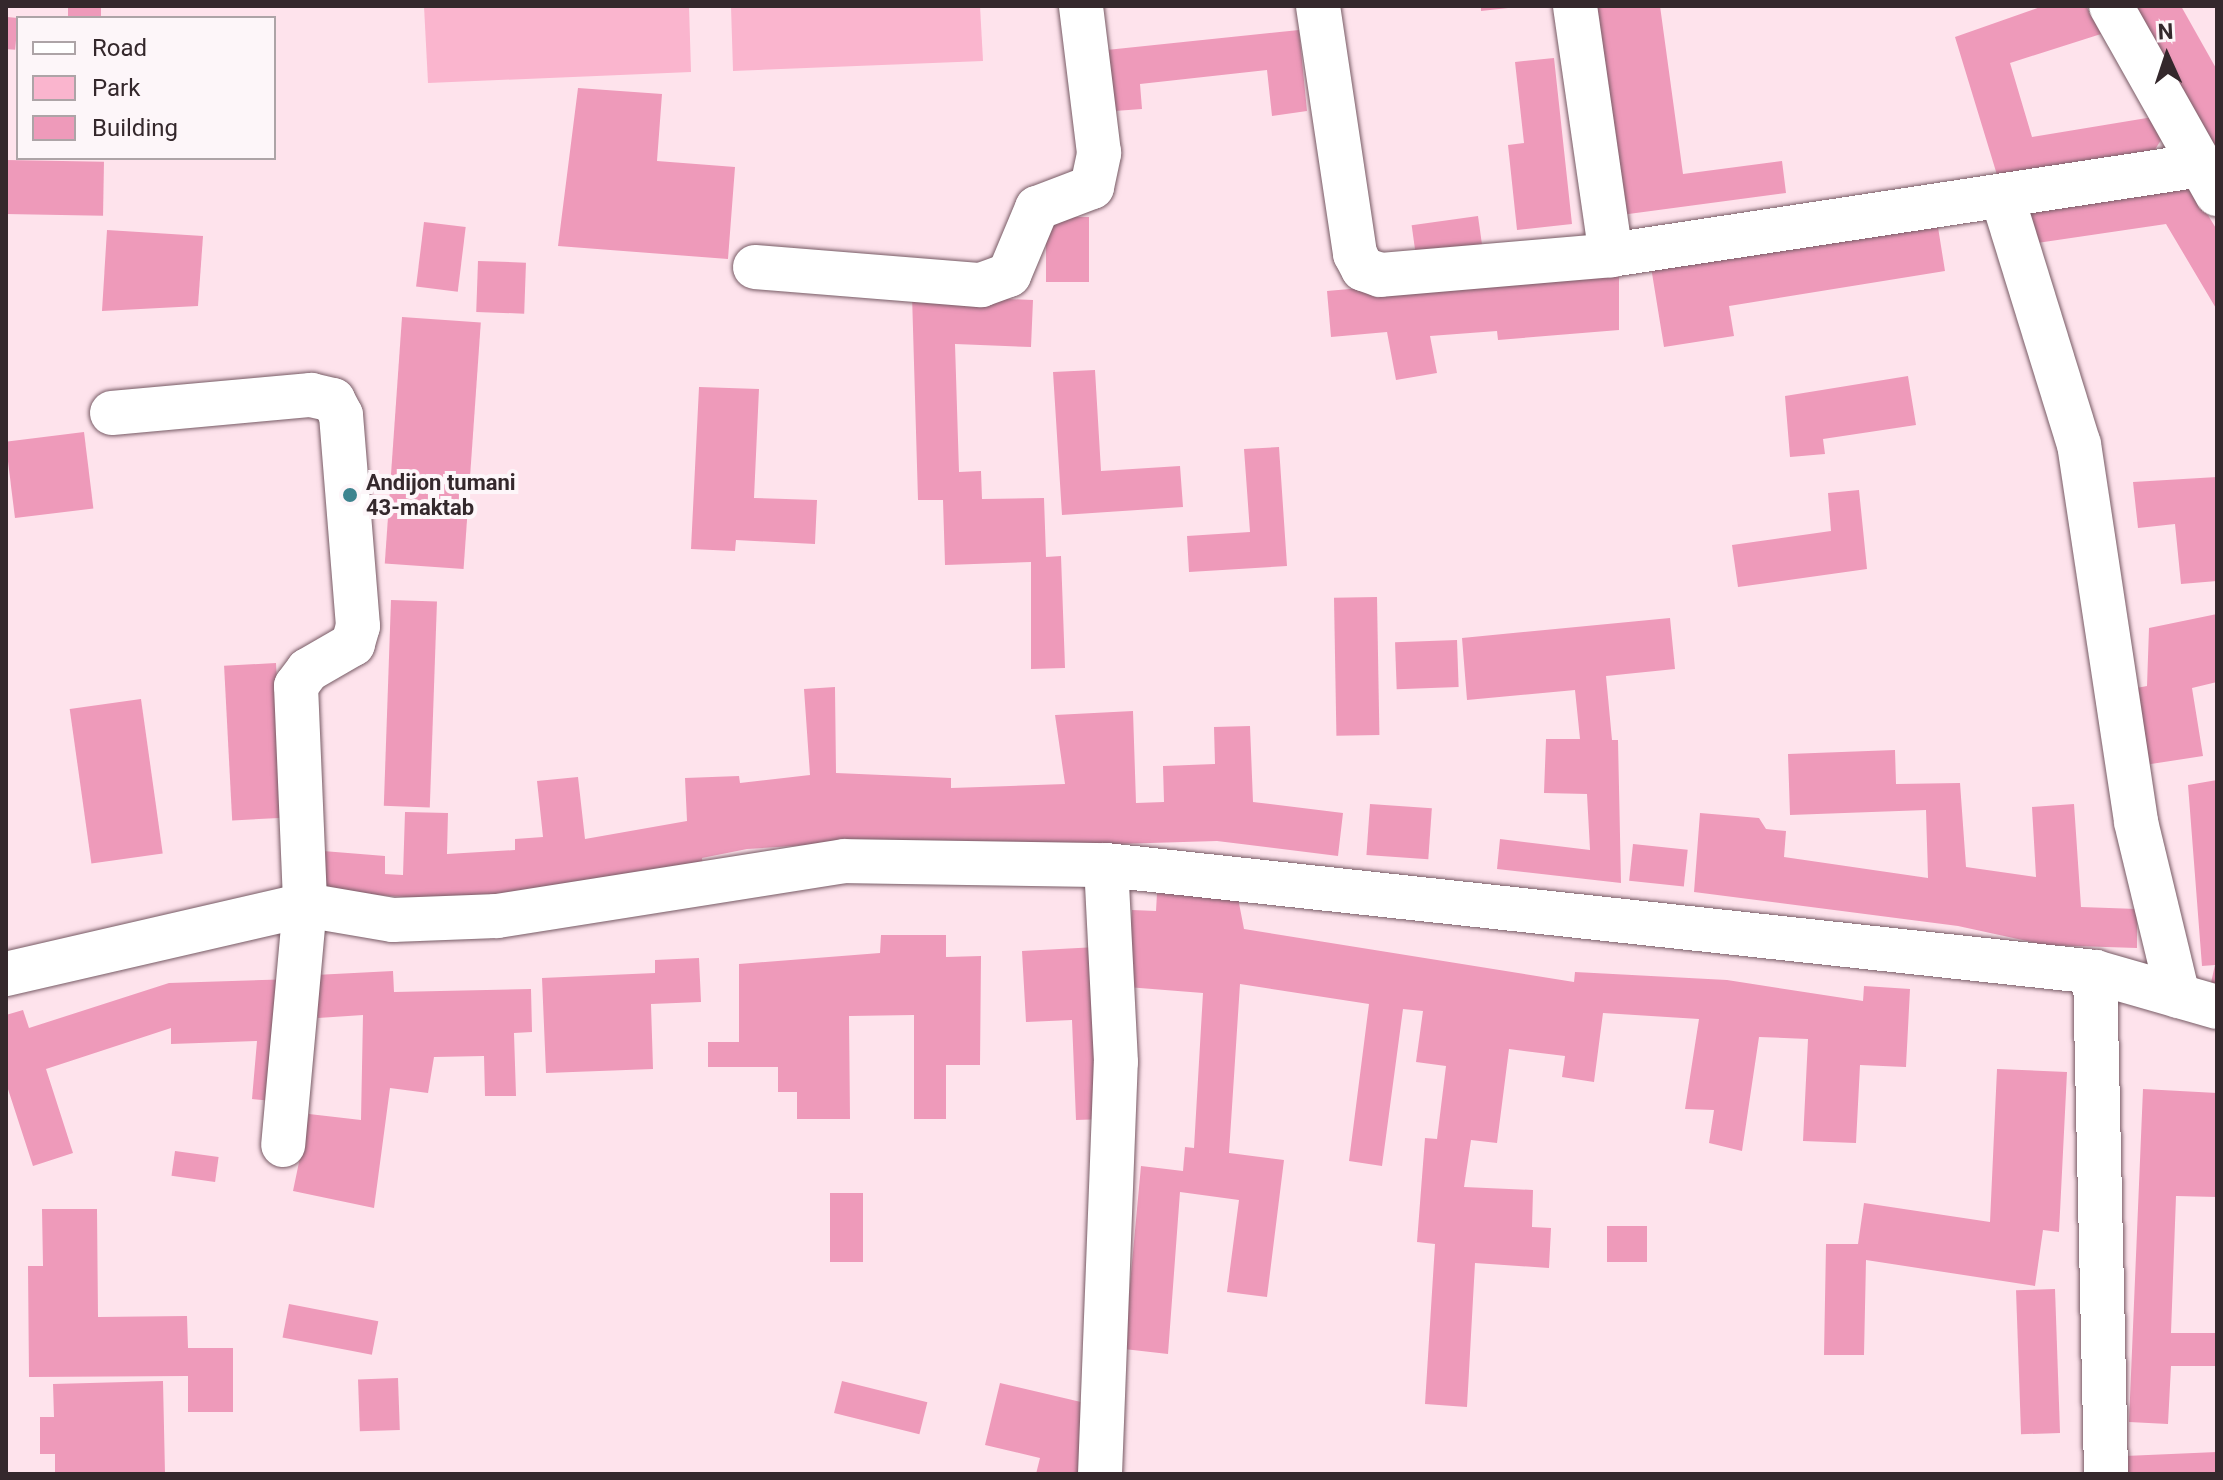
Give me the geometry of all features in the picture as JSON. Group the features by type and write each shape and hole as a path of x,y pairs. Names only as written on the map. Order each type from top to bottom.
{"street":[{"path":"755,267 981,285 1009,275 1037,208 1092,187 1099,153 1081,6"},
{"path":"1318,6 1355,254 1363,269 1380,275 1611,255 2002,196 2209,179 2111,6"},
{"path":"1575,6 1611,255"},
{"path":"2002,196 2079,444 2136,822 2197,1001"},
{"path":"112,413 311,395 333,400 341,415 358,626 353,644 308,670 296,686 305,905 283,1145"},
{"path":"6,974 305,905 393,920 497,916 697,889 786,865 1106,865 2095,972 2197,1001"},
{"path":"1100,1474 1116,1062 1106,865"},
{"path":"2095,972 2106,1474"}],"green space":[{"path":"424,6 689,6 691,72 428,83"},
{"path":"731,6 980,6 983,61 733,71"}],"building":[{"path":"68,6 101,6 101,16 68,16"},
{"path":"1481,6 1508,6 1508,8 1481,11"},
{"path":"1593,6 1660,6 1683,174 1782,161 1786,193 1621,215"},
{"path":"2043,6 2086,6 2101,34 2010,63 2032,137 2153,117 2166,132 2146,164 2001,188 1955,37"},
{"path":"2125,6 2181,6 2217,70 2217,167"},
{"path":"7,17 16,18 15,50 6,49"},
{"path":"1299,30 1307,111 1272,116 1267,70 1140,84 1142,109 1101,112 1097,51"},
{"path":"1554,58 1572,224 1517,230 1508,145 1524,143 1515,62"},
{"path":"578,88 662,94 657,161 735,167 728,259 558,246"},
{"path":"6,160 104,162 103,216 6,214"},
{"path":"2188,182 2217,230 2217,310 2166,224 2023,245 2017,207"},
{"path":"1478,216 1483,251 1417,260 1412,225"},
{"path":"1046,217 1089,217 1089,282 1046,282"},
{"path":"1937,221 1945,271 1729,306 1734,336 1664,347 1651,267"},
{"path":"424,222 466,227 458,292 416,287"},
{"path":"107,230 203,236 198,306 102,311"},
{"path":"478,261 526,263 524,314 476,312"},
{"path":"1619,265 1619,330 1498,340 1497,331 1430,336 1437,373 1396,380 1387,332 1331,337 1327,291"},
{"path":"912,295 1033,300 1031,347 955,344 959,472 981,471 982,499 1044,498 1046,557 1061,556 1065,668 1031,669 1031,562 945,565 943,500 918,500"},
{"path":"402,317 481,323 464,569 385,563"},
{"path":"1095,370 1101,471 1180,466 1183,507 1062,515 1053,372"},
{"path":"1908,376 1916,425 1823,439 1825,454 1790,457 1785,396"},
{"path":"699,387 759,389 754,498 817,500 815,544 736,540 735,551 691,549"},
{"path":"84,432 93,508 15,518 6,442"},
{"path":"1279,447 1287,566 1189,572 1187,536 1250,532 1244,449"},
{"path":"2217,477 2217,581 2181,584 2175,524 2138,528 2133,482"},
{"path":"1859,490 1867,569 1738,587 1732,545 1831,531 1828,493"},
{"path":"1377,597 1379,735 1336,736 1334,598"},
{"path":"391,600 437,602 430,807 384,806"},
{"path":"2217,614 2217,682 2192,688 2203,756 2138,766 2126,690 2147,686 2149,628"},
{"path":"1670,618 1675,669 1606,676 1612,740 1618,740 1621,883 1497,869 1500,839 1590,850 1587,794 1544,793 1546,739 1580,739 1575,690 1467,700 1462,638"},
{"path":"1457,640 1459,687 1397,689 1395,642"},
{"path":"276,663 284,818 232,821 224,666"},
{"path":"835,687 836,773 951,778 951,788 1065,784 1055,715 1133,711 1136,803 1164,802 1163,766 1215,764 1214,727 1250,726 1253,802 1343,813 1338,856 1217,841 948,849 838,843 747,849 702,858 703,865 549,891 420,898 320,891 323,851 385,856 385,874 403,875 405,812 448,813 447,854 515,850 515,839 543,837 537,781 578,777 585,839 687,821 685,778 739,776 740,783 810,775 804,689"},
{"path":"141,699 163,853 91,864 70,709"},
{"path":"1895,750 1896,784 1960,783 1966,867 2036,877 2032,807 2074,804 2081,907 2137,909 2137,948 2045,945 1958,926 1694,892 1700,813 1759,818 1766,829 1786,831 1784,857 1928,878 1926,810 1790,815 1788,754"},
{"path":"2217,780 2217,988 2210,987 2215,965 2202,966 2188,785"},
{"path":"1370,804 1432,808 1428,859 1366,855"},
{"path":"1633,844 1688,850 1684,887 1629,881"},
{"path":"1157,893 1238,898 1244,929 1574,982 1575,972 1727,980 1863,1001 1864,986 1910,989 1906,1067 1860,1065 1856,1143 1803,1141 1808,1039 1759,1037 1742,1151 1709,1143 1714,1110 1685,1109 1699,1019 1603,1013 1594,1082 1562,1077 1565,1056 1509,1049 1497,1143 1471,1140 1464,1187 1533,1190 1532,1227 1551,1228 1549,1268 1475,1263 1467,1407 1425,1404 1435,1244 1417,1242 1425,1138 1437,1139 1446,1066 1416,1062 1423,1011 1403,1009 1382,1166 1349,1161 1369,1004 1240,984 1229,1153 1284,1160 1267,1297 1227,1292 1239,1200 1180,1192 1168,1354 1124,1349 1141,1166 1183,1171 1185,1147 1194,1148 1203,993 1127,987 1132,910 1156,911"},
{"path":"881,935 946,935 946,957 981,956 980,1065 946,1065 946,1119 914,1119 914,1015 849,1016 850,1119 797,1119 797,1092 778,1092 778,1067 708,1067 708,1042 739,1042 739,964 880,953"},
{"path":"1097,947 1106,1119 1076,1120 1072,1020 1026,1022 1022,951"},
{"path":"699,958 701,1002 651,1004 653,1069 546,1073 542,978 655,973 655,960"},
{"path":"393,971 394,992 531,989 532,1032 514,1033 516,1096 485,1096 484,1056 434,1057 428,1093 390,1088 374,1208 293,1191 309,1114 361,1120 363,1015 318,1018 315,975"},
{"path":"295,979 283,1102 252,1099 257,1041 171,1044 171,1028 46,1069 73,1153 33,1166 6,1083 6,1015 23,1010 29,1028 169,983"},
{"path":"1997,1069 2067,1072 2059,1232 2043,1230 2035,1286 1866,1260 1864,1355 1824,1355 1826,1244 1858,1244 1864,1203 1990,1222"},
{"path":"2143,1089 2217,1093 2217,1197 2176,1196 2171,1333 2217,1333 2217,1366 2171,1366 2168,1424 2129,1422"},
{"path":"175,1151 219,1157 215,1182 172,1176"},
{"path":"830,1193 863,1193 863,1262 830,1262"},
{"path":"42,1209 97,1209 98,1317 187,1316 188,1348 233,1348 233,1412 188,1412 188,1376 29,1377 28,1266 43,1266"},
{"path":"1607,1226 1647,1226 1647,1262 1607,1262"},
{"path":"2055,1289 2060,1433 2021,1434 2016,1290"},
{"path":"289,1304 378,1321 372,1355 283,1337"},
{"path":"398,1378 400,1430 360,1431 358,1379"},
{"path":"163,1381 165,1474 55,1474 55,1454 40,1454 40,1417 54,1417 53,1384"},
{"path":"842,1381 927,1402 919,1434 834,1413"},
{"path":"1000,1383 1081,1402 1085,1474 1036,1474 1040,1458 985,1445"},
{"path":"2217,1452 2217,1474 2126,1474 2125,1456"}],"place":[{"name":"Andijon tumani 43-maktab","path":"350,495"}]}
